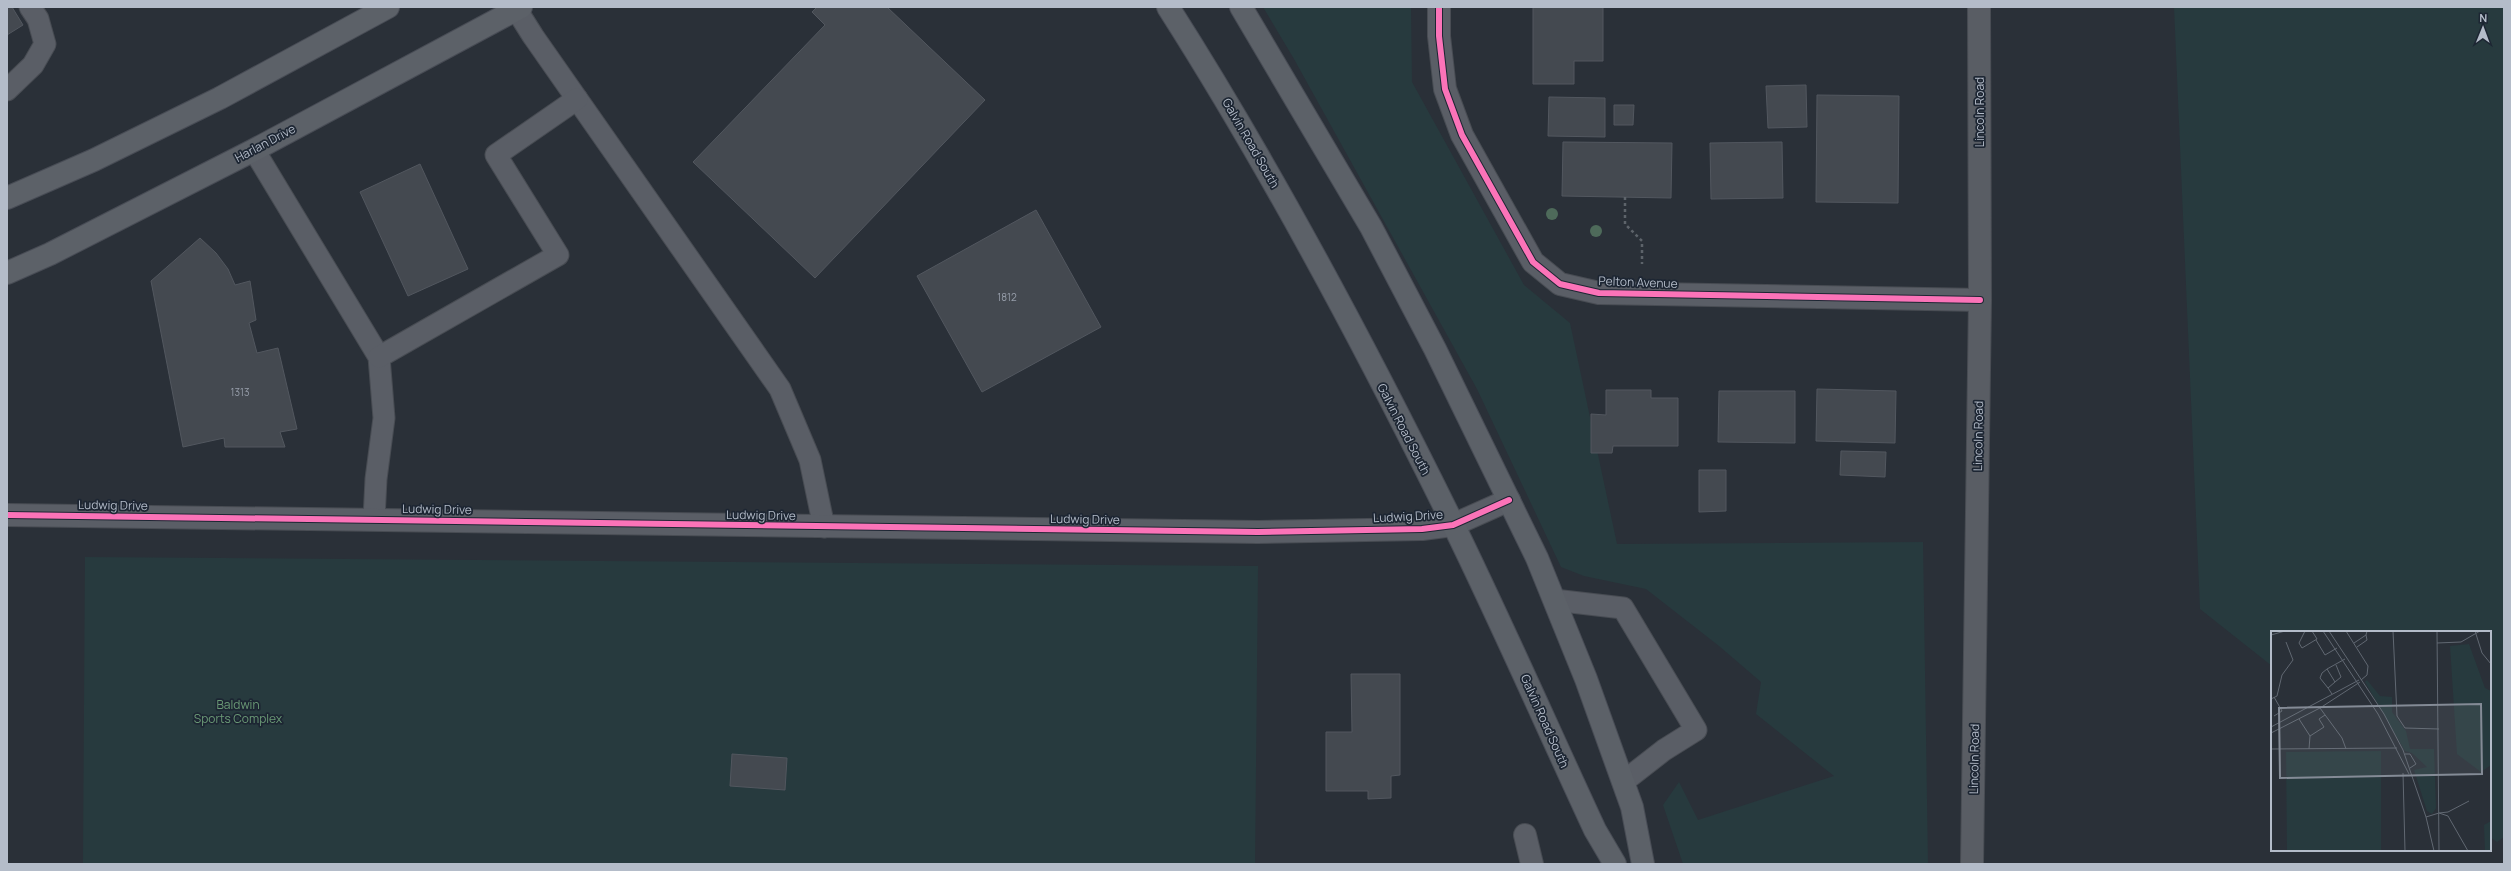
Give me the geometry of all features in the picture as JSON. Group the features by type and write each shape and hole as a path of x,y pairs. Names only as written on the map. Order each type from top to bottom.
{"main road":[{"path":"7,198 94,160 220,98 388,7"},
{"name":"Galvin Road South","path":"1168,7 1228,101 1302,233 1453,525 1592,823 1615,864"},
{"path":"1241,7 1371,228 1435,349 1509,500 1554,600 1586,679 1632,807 1643,864"},
{"name":"Lincoln Road","path":"1972,864 1980,300 1979,7"},
{"name":"Harlan Drive","path":"7,273 50,254 254,150 519,8"}],"street":[{"name":"Pelton Avenue","path":"1439,7 1439,36 1445,89 1462,135 1533,262 1560,284 1599,293 1980,300"},
{"name":"Ludwig Drive","path":"7,516 374,519 596,524 1258,532 1422,529 1453,525 1509,500"},
{"path":"1525,835 1532,864"}],"lane":[{"path":"7,90 33,65 45,44 38,19 30,7"},
{"path":"519,8 577,99 780,389 810,460 824,527"},
{"path":"379,358 558,255 496,155 577,99"},
{"path":"254,150 379,358 384,418 376,479 374,519"},
{"path":"1554,600 1623,608 1696,730 1664,750 1623,782"}],"path":[{"path":"1625,197 1625,224 1642,241 1642,269"}],"green space":[{"path":"1263,7 1411,7 1412,82 1524,285 1570,323 1617,544 1923,542 1928,864 1683,864 1663,805 1679,782 1698,820 1834,776 1756,714 1761,682 1719,646 1646,589 1584,576 1561,567 1477,389 1294,59"},
{"path":"2174,7 2504,7 2504,837 2497,842 2491,838 2491,631 2271,631 2271,665 2200,609"},
{"name":"Baldwin Sports Complex","path":"85,557 1258,566 1255,864 83,864"}],"building":[{"path":"7,7 12,7 23,25 7,35"},
{"path":"817,7 887,7 985,100 815,278 693,162 825,25 812,12"},
{"path":"1533,7 1603,7 1603,61 1574,61 1574,84 1533,84"},
{"path":"1806,85 1807,127 1768,128 1766,86"},
{"path":"1817,95 1899,96 1898,203 1816,202"},
{"path":"1549,97 1605,98 1605,137 1548,136"},
{"path":"1614,105 1634,105 1633,125 1614,125"},
{"path":"1563,142 1672,143 1671,198 1562,196"},
{"path":"1782,142 1783,198 1711,199 1710,143"},
{"path":"420,164 468,269 408,296 360,192"},
{"path":"1036,210 1101,327 982,392 917,276"},
{"path":"200,238 216,253 228,269 235,285 250,281 256,320 249,323 257,353 278,348 297,429 280,432 285,447 225,447 224,438 183,447 151,281"},
{"path":"1817,389 1896,391 1895,443 1816,441"},
{"path":"1606,390 1651,390 1651,398 1678,398 1678,446 1613,446 1612,453 1591,453 1591,414 1606,415"},
{"path":"1719,391 1795,391 1795,443 1718,442"},
{"path":"1841,451 1886,452 1885,477 1840,475"},
{"path":"1699,470 1726,470 1726,511 1699,512"},
{"path":"1351,674 1400,674 1400,775 1391,776 1391,798 1368,799 1368,791 1326,791 1326,732 1352,732"},
{"path":"732,754 787,758 785,790 730,786"}],"cycle path":[{"path":"1439,7 1439,36 1445,89 1462,135 1533,262 1560,284 1599,293 1980,300"},
{"path":"7,515 1258,532 1422,529 1453,525 1509,500"}]}
